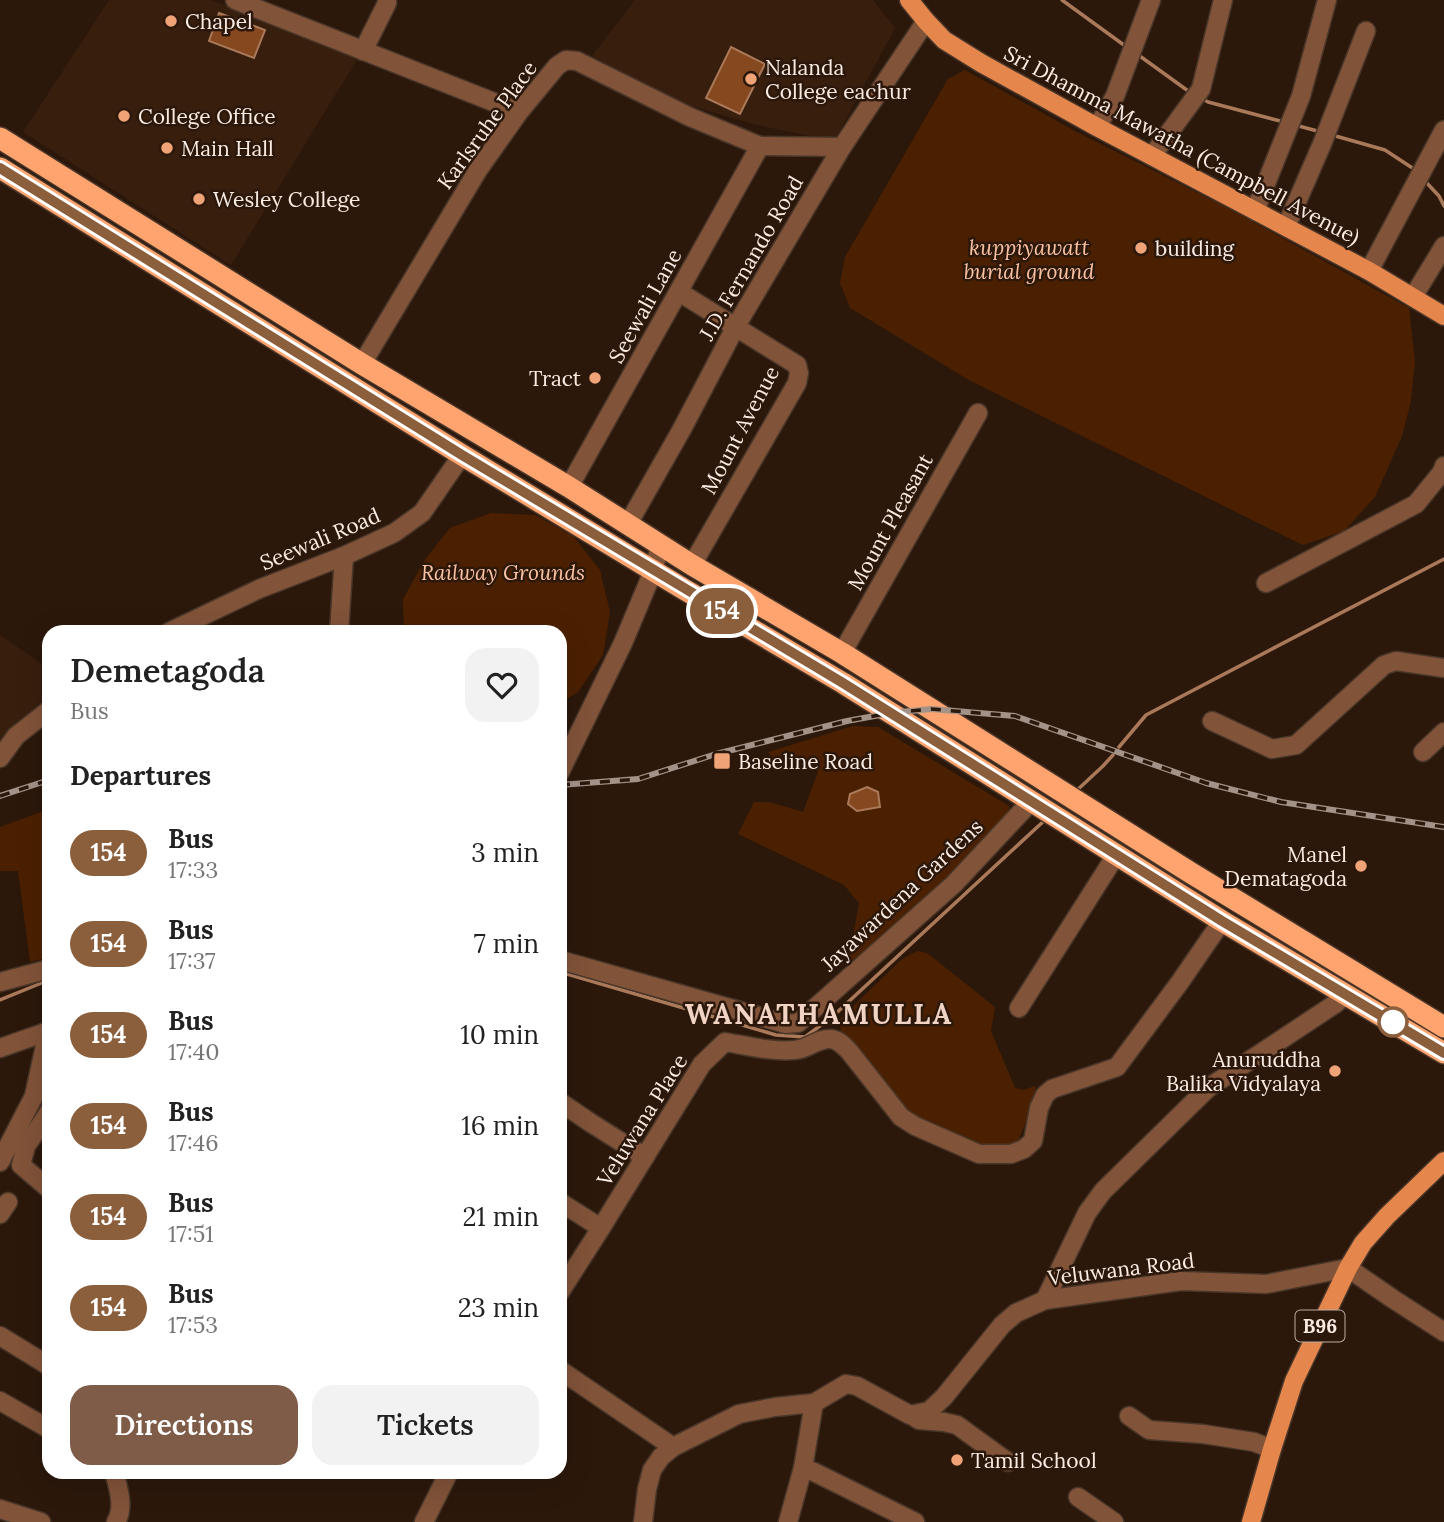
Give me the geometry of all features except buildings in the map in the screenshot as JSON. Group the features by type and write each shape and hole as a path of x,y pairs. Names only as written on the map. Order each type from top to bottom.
{"highway":[{"path":"0,138 362,364 842,653 1200,879 1444,1027"},
{"path":"0,169 462,455 843,683 1222,921 1444,1053"}],"main road":[{"name":"Sri Dhamma Mawatha (Campbell Avenue)","path":"909,0 944,40 981,63 1369,271 1444,316"},
{"name":"B96","path":"1251,1522 1294,1381 1348,1268 1371,1234 1444,1161"}],"street":[{"path":"236,0 519,112"},
{"path":"363,51 387,0"},
{"path":"1097,127 1115,96 1151,0"},
{"path":"1152,156 1197,95 1223,0"},
{"path":"1255,211 1301,96 1327,0"},
{"name":"J.D. Fernando Road","path":"628,524 736,326 842,147 926,21"},
{"path":"1286,227 1366,31"},
{"name":"Karlsruhe Place","path":"362,364 478,170 519,112 557,66 566,60 578,61 690,117 760,146 842,147"},
{"path":"1369,271 1444,130"},
{"name":"Seewali Lane","path":"569,487 760,146"},
{"path":"1413,297 1444,246"},
{"name":"Mount Avenue","path":"679,292 797,365 799,373 797,383 692,565"},
{"name":"Mount Pleasant","path":"842,653 978,413"},
{"name":"Seewali Road","path":"184,625 259,589 394,533 422,513 462,455"},
{"path":"1266,583 1416,504 1444,466"},
{"path":"567,758 623,643 649,582 661,545"},
{"path":"339,625 344,556"},
{"path":"1212,721 1272,749 1296,745 1384,665 1396,661 1444,668"},
{"path":"0,758 16,736 42,716"},
{"path":"1423,752 1444,732"},
{"name":"Jayawardena Gardens","path":"567,962 786,1024 798,1023 954,884 1024,809 1045,809"},
{"path":"1018,1007 1116,855"},
{"name":"Veluwana Place","path":"567,1281 702,1064 725,1042 777,1050 798,1050 823,1040 834,1039 849,1051 901,1117 915,1126 979,1154 1011,1154 1024,1149 1033,1141 1039,1108 1052,1089 1117,1067 1222,921"},
{"path":"0,982 42,972"},
{"path":"1045,1300 1087,1213 1103,1191 1208,1088 1346,994"},
{"path":"0,1048 42,1033"},
{"path":"0,1161 34,1096 42,1059"},
{"path":"567,1107 645,1157"},
{"path":"42,1122 26,1146 21,1165 42,1183"},
{"path":"567,1206 601,1228"},
{"path":"1348,1268 1444,1332"},
{"name":"Veluwana Road","path":"910,1415 929,1410 944,1397 1002,1325 1016,1313 1045,1300 1181,1281 1266,1284 1348,1268"},
{"path":"0,1336 42,1362"},
{"path":"567,1375 673,1447"},
{"path":"643,1522 652,1469 673,1447 739,1414 814,1403 846,1384 858,1386 919,1420 957,1425 1008,1462"},
{"path":"0,1401 42,1425"},
{"path":"788,1522 803,1468 814,1403"},
{"path":"1129,1416 1149,1430 1203,1434 1254,1442 1272,1449"},
{"path":"803,1468 915,1522"},
{"path":"116,1479 120,1494 120,1516 116,1522"},
{"path":"424,1522 446,1479"},
{"path":"1078,1497 1114,1522"},
{"path":"0,1509 41,1522"}],"shaded area":[{"name":"Wesley College","path":"109,0 211,0 359,56 231,265 23,132"},
{"name":"Nalanda College eachur","path":"635,0 873,0 895,28 834,141 753,124 678,102 592,56"},
{"path":"219,13 265,30 254,58 209,41"},
{"path":"731,47 765,64 740,114 706,98"},
{"path":"0,635 42,664 42,700 21,726 0,744"},
{"path":"867,787 878,792 880,807 857,811 848,804 850,794"}],"green space":[{"name":"kuppiyawatt burial ground","path":"965,70 1073,130 1228,208 1409,308 1415,362 1411,401 1402,436 1375,497 1344,531 1303,545 969,380 850,308 840,283 845,257 948,79"},
{"name":"Railway Grounds","path":"491,513 535,515 573,536 600,570 610,612 603,655 578,692 567,699 567,625 404,625 403,599 426,558 450,528"},
{"path":"853,726 878,727 1009,806 1010,814 928,899 853,961 846,955 859,903 844,885 738,834 754,802 769,802 803,812 818,772 796,762 774,760 768,752"},
{"path":"42,812 42,959 30,962 18,871 0,871 0,827"},
{"path":"917,951 927,953 995,1007 991,1031 1015,1088 1023,1090 1035,1086 1036,1095 1016,1147 975,1148 901,1111 841,1033 840,1019 901,960"}],"waterway":[{"path":"1062,0 1128,48"},
{"path":"1137,54 1191,93"},
{"path":"1201,98 1284,122"},
{"path":"1295,125 1321,132"},
{"path":"1332,135 1385,150 1417,171"},
{"path":"1424,180 1439,196 1444,206"},
{"path":"1119,747 1146,715 1444,559"},
{"path":"1074,793 1113,755"},
{"path":"567,974 776,1035 805,1037 832,1017 1046,819"},
{"path":"0,1000 42,983"}],"railway":[{"path":"567,784 638,779 716,754 847,721 931,709 1015,716 1206,783 1281,802 1444,827"},
{"path":"0,796 42,782"}],"bus line":[{"name":"154","path":"0,168 462,455 843,683 1222,921 1444,1053"}],"place":[{"name":"Chapel","path":"171,21"},
{"name":"Nalanda College eachur","path":"751,79"},
{"name":"College Office","path":"124,116"},
{"name":"Main Hall","path":"167,148"},
{"name":"Wesley College","path":"199,199"},
{"name":"building","path":"1141,248"},
{"name":"Tract","path":"595,378"},
{"name":"Baseline Road","path":"722,761"},
{"name":"Manel Dematagoda","path":"1361,866"},
{"name":"Anuruddha Balika Vidyalaya","path":"1335,1071"},
{"name":"Tamil School","path":"957,1460"}],"district":[{"name":"WANATHAMULLA","path":"819,1014"}]}
